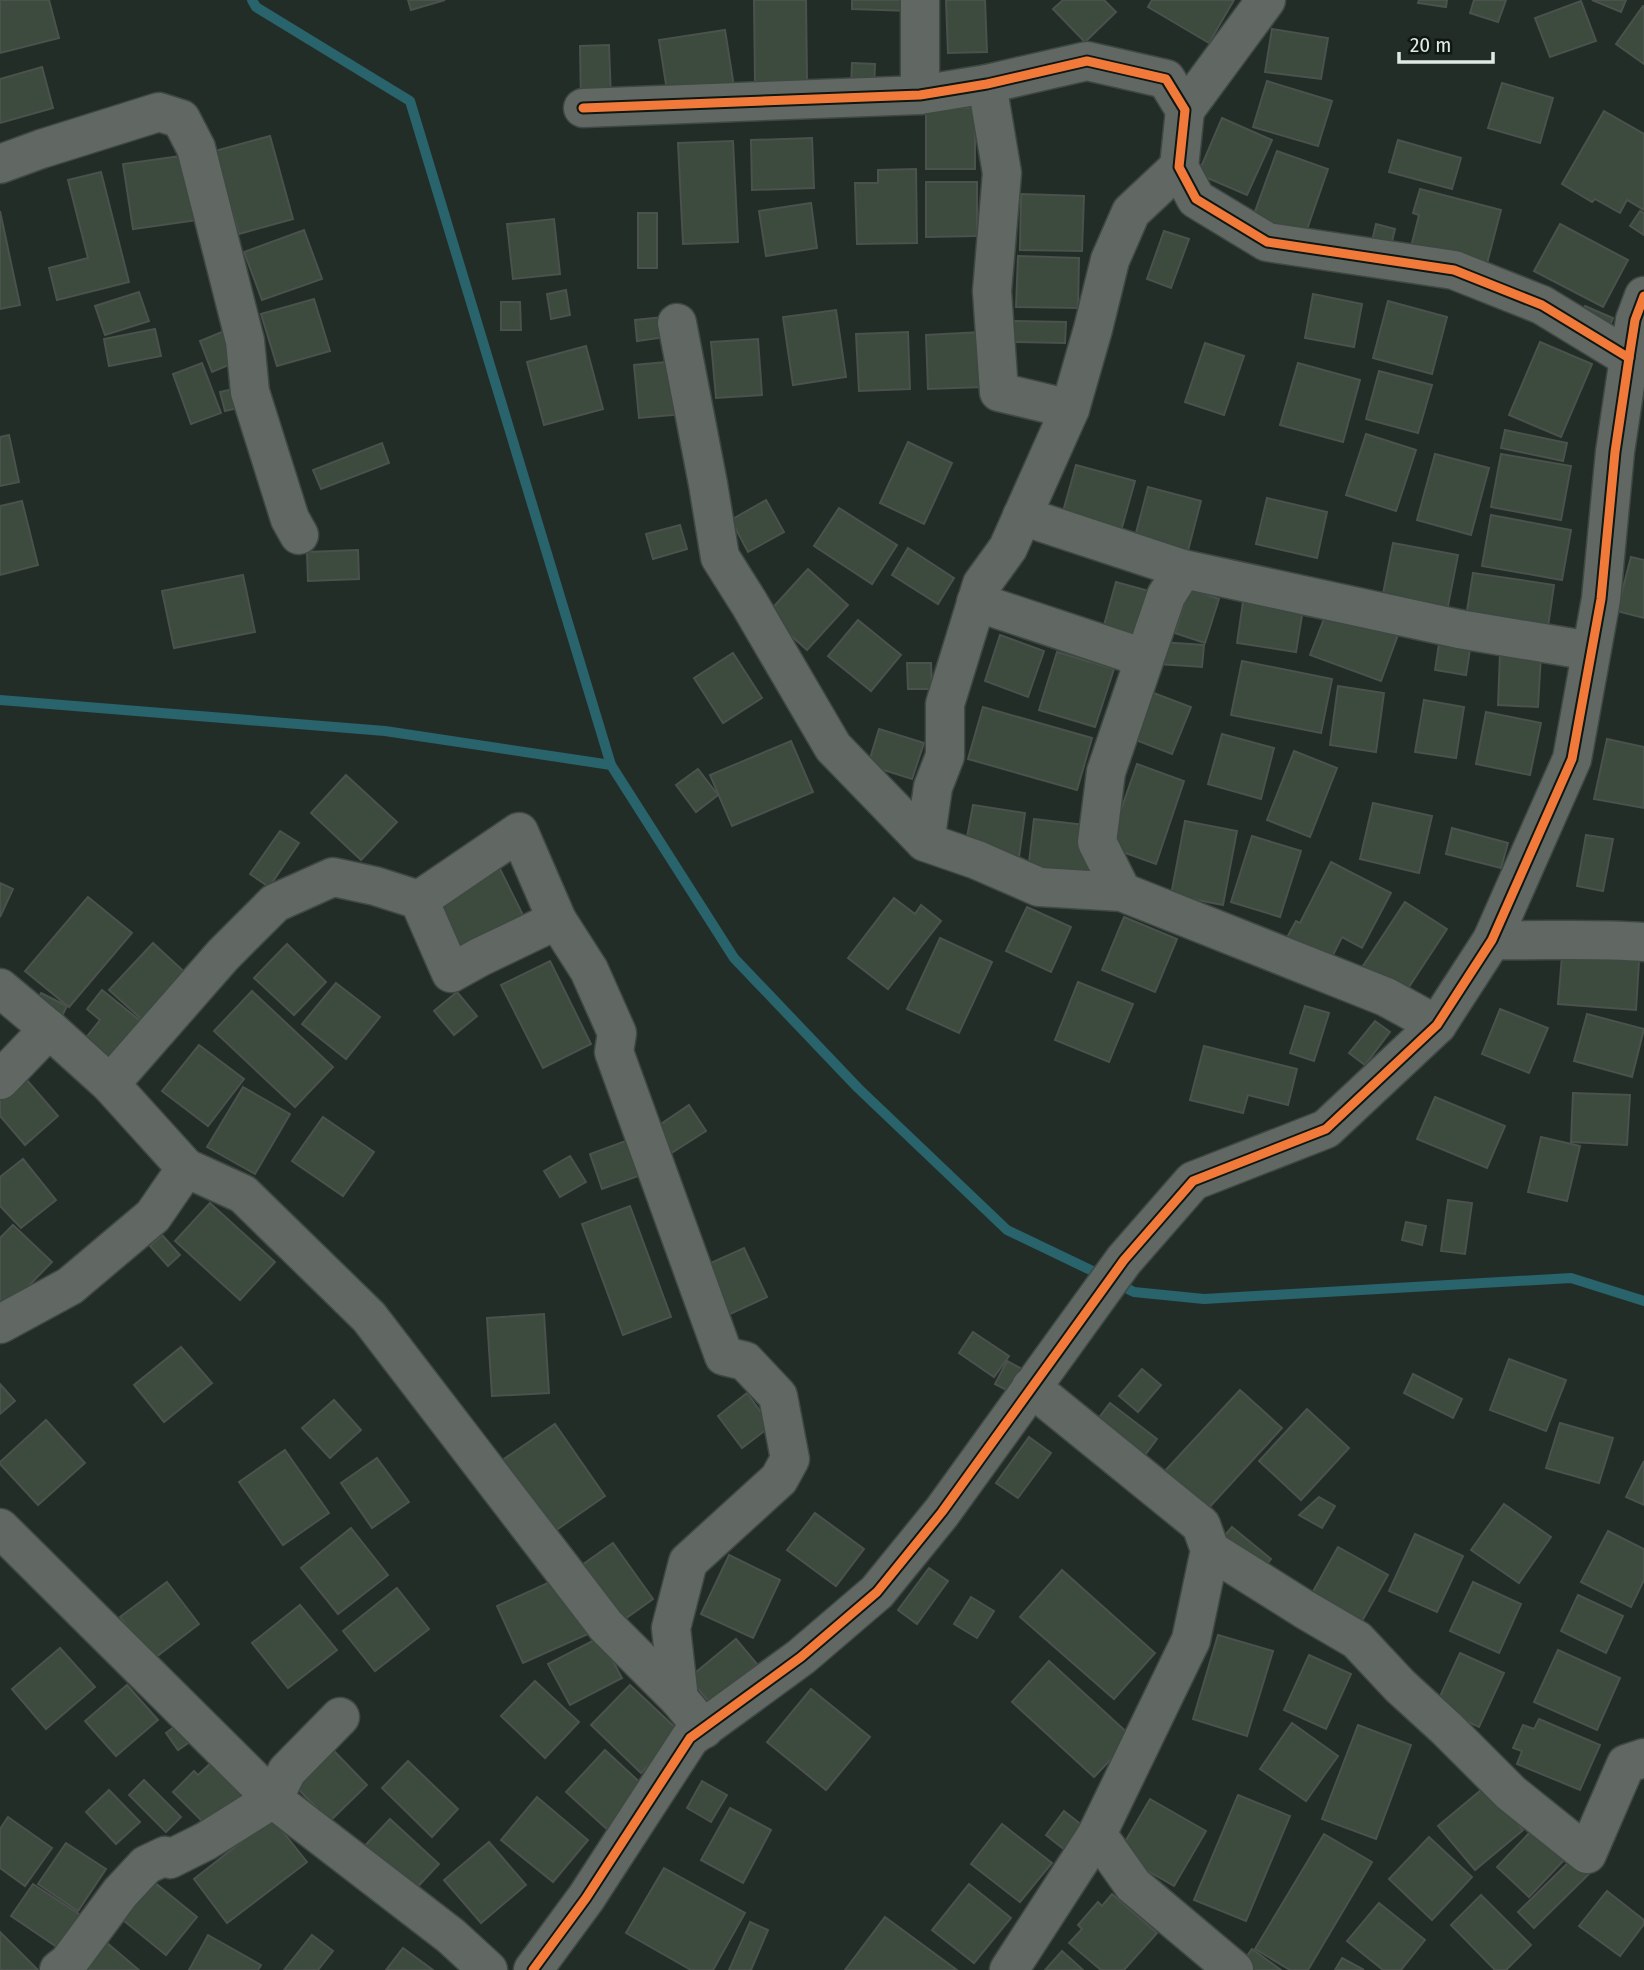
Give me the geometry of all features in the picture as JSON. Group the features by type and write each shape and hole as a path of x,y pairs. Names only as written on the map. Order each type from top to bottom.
{"street":[{"path":"920,0 920,95"},
{"path":"1266,0 1185,110 1179,167 1196,199 1267,242 1454,270 1542,304 1629,358"},
{"path":"583,108 920,95 987,84 1087,61 1166,79 1185,110"},
{"path":"987,84 1002,173 992,291 999,392 1070,409"},
{"path":"0,164 159,113 181,119 196,148 242,328 250,392 290,519 299,535"},
{"path":"925,842 933,787 945,756 945,704 982,584 1008,548 1070,409 1110,260 1131,212 1179,167"},
{"path":"533,1970 586,1898 690,1738 801,1657 877,1592 942,1512 1124,1260 1193,1181 1326,1129 1437,1025 1492,940 1572,759 1629,456 1629,358 1635,320 1644,296"},
{"path":"677,323 720,557 833,747 925,842 977,860 1039,887 1122,892 1386,997 1437,1025"},
{"path":"1022,516 1183,569 1459,629 1591,650"},
{"path":"1122,892 1097,842 1106,772 1166,596 1183,569"},
{"path":"976,602 1144,658"},
{"path":"419,900 519,832 557,920 589,970 617,1033 614,1052 724,1356 745,1361 778,1396 790,1459 779,1479 688,1562 671,1628 679,1699"},
{"path":"110,1084 223,955 275,903 332,877 375,886 419,900 451,974 557,920"},
{"path":"1492,940 1606,939 1644,942"},
{"path":"0,988 110,1084 186,1168 243,1194 369,1317 606,1626 679,1699 704,1729"},
{"path":"0,1080 49,1029"},
{"path":"0,1324 70,1286 153,1216 186,1168"},
{"path":"1009,1970 1097,1835 1191,1640 1210,1550 1200,1525 1031,1387"},
{"path":"0,1528 274,1799 451,1936 488,1970"},
{"path":"1210,1550 1357,1640 1400,1686 1511,1793 1587,1854 1626,1764 1644,1758"},
{"path":"67,1968 120,1893 146,1865 165,1856 170,1858 206,1841 274,1799 286,1771 340,1717"},
{"path":"1097,1835 1133,1885 1234,1970"}],"building":[{"path":"0,0 49,0 59,38 0,53"},
{"path":"408,0 445,0 411,10"},
{"path":"754,0 806,0 807,82 755,82"},
{"path":"852,0 911,0 910,11 852,9"},
{"path":"946,0 985,0 987,52 948,53"},
{"path":"1063,0 1104,0 1116,12 1085,42 1053,9"},
{"path":"1152,0 1234,0 1209,43 1148,7"},
{"path":"1419,0 1447,0 1446,7 1418,3"},
{"path":"1474,0 1506,0 1498,22 1470,13"},
{"path":"1592,0 1626,0 1621,12"},
{"path":"1581,1 1596,41 1550,57 1535,18"},
{"path":"1644,7 1644,64 1616,44"},
{"path":"1272,29 1328,38 1321,79 1265,72"},
{"path":"725,30 734,87 668,97 659,40"},
{"path":"609,45 611,100 581,101 580,46"},
{"path":"852,63 875,64 874,89 851,88"},
{"path":"42,67 53,108 0,123 0,79"},
{"path":"1267,81 1332,101 1318,146 1253,127"},
{"path":"1502,83 1553,98 1540,143 1488,128"},
{"path":"926,108 975,108 975,169 926,169"},
{"path":"1604,111 1644,134 1644,210 1627,200 1620,213 1595,199 1592,202 1562,184"},
{"path":"1222,118 1272,140 1247,195 1198,174"},
{"path":"270,136 293,219 239,234 215,151"},
{"path":"812,138 814,188 752,190 751,140"},
{"path":"1398,140 1461,158 1452,189 1389,172"},
{"path":"733,141 738,242 683,244 678,143"},
{"path":"1277,151 1328,169 1305,235 1253,217"},
{"path":"188,155 198,220 133,229 123,164"},
{"path":"916,169 917,243 857,244 855,183 878,183 878,170"},
{"path":"101,172 129,282 57,300 49,268 88,258 68,180"},
{"path":"926,182 977,182 977,236 926,237"},
{"path":"1420,189 1501,210 1485,271 1410,251 1419,215 1413,213"},
{"path":"1021,194 1084,196 1082,251 1020,250"},
{"path":"811,203 817,248 766,256 759,211"},
{"path":"0,211 20,305 0,309"},
{"path":"1640,211 1644,213 1644,235 1630,226"},
{"path":"638,213 657,213 657,268 638,268"},
{"path":"554,219 560,274 513,279 507,224"},
{"path":"1376,224 1395,229 1388,258 1369,254"},
{"path":"1560,224 1628,260 1603,307 1534,271"},
{"path":"304,230 322,279 262,300 244,252"},
{"path":"1164,231 1189,239 1171,288 1147,279"},
{"path":"1018,256 1079,258 1078,308 1016,307"},
{"path":"566,290 570,315 551,319 547,294"},
{"path":"139,292 149,321 105,335 95,306"},
{"path":"1313,294 1362,304 1354,347 1305,338"},
{"path":"314,299 330,351 277,366 261,314"},
{"path":"1388,301 1447,317 1432,374 1373,358"},
{"path":"501,302 520,302 521,330 501,330"},
{"path":"1585,306 1613,318 1606,336 1577,325"},
{"path":"836,310 846,377 793,385 783,317"},
{"path":"663,317 666,337 637,341 635,320"},
{"path":"1012,321 1066,322 1065,343 1011,342"},
{"path":"155,329 161,356 109,366 104,339"},
{"path":"224,331 236,362 212,372 200,341"},
{"path":"908,332 910,389 859,391 856,334"},
{"path":"981,332 984,387 928,389 926,335"},
{"path":"758,339 762,395 716,398 711,342"},
{"path":"1540,342 1592,364 1561,437 1509,415"},
{"path":"1205,343 1244,356 1224,415 1185,402"},
{"path":"586,346 603,409 544,425 527,362"},
{"path":"677,361 683,414 639,418 634,365"},
{"path":"202,363 221,413 191,424 173,374"},
{"path":"1298,363 1360,380 1343,442 1280,425"},
{"path":"1379,371 1432,385 1418,433 1366,419"},
{"path":"242,387 246,406 225,411 220,392"},
{"path":"1505,430 1567,443 1563,461 1501,448"},
{"path":"1366,434 1416,450 1396,511 1346,495"},
{"path":"9,435 19,482 0,486 0,437"},
{"path":"908,442 952,463 924,524 880,503"},
{"path":"382,443 389,463 321,489 313,470"},
{"path":"1435,454 1489,468 1471,535 1417,520"},
{"path":"1501,454 1571,466 1561,520 1491,507"},
{"path":"1076,465 1135,481 1121,531 1062,515"},
{"path":"1148,487 1201,501 1185,562 1132,548"},
{"path":"1267,498 1327,512 1317,558 1256,544"},
{"path":"766,500 784,532 748,552 731,520"},
{"path":"22,501 38,565 0,575 0,506"},
{"path":"839,508 897,545 872,584 814,546"},
{"path":"1491,515 1571,530 1562,580 1482,566"},
{"path":"680,525 687,549 653,559 646,534"},
{"path":"1393,543 1458,555 1447,611 1382,599"},
{"path":"908,548 954,578 938,604 892,575"},
{"path":"358,550 359,579 308,581 307,552"},
{"path":"1631,557 1644,560 1644,618 1617,611"},
{"path":"808,569 848,605 807,650 767,614"},
{"path":"1473,573 1554,585 1547,634 1465,623"},
{"path":"243,575 255,632 174,648 162,591"},
{"path":"1116,582 1156,593 1141,646 1101,636"},
{"path":"1245,588 1305,597 1296,652 1237,643"},
{"path":"1189,589 1219,599 1205,643 1175,633"},
{"path":"1329,606 1399,632 1381,681 1310,655"},
{"path":"858,620 901,655 871,691 828,656"},
{"path":"1000,635 1044,651 1028,697 985,681"},
{"path":"1440,637 1471,643 1466,675 1435,670"},
{"path":"1160,642 1204,645 1202,667 1158,664"},
{"path":"1057,652 1114,669 1095,727 1039,710"},
{"path":"733,653 762,698 723,723 694,678"},
{"path":"1500,653 1541,655 1538,707 1498,705"},
{"path":"1242,661 1332,679 1321,733 1231,715"},
{"path":"907,663 931,663 932,689 908,689"},
{"path":"1338,686 1384,693 1376,752 1330,745"},
{"path":"1151,692 1191,707 1172,754 1133,739"},
{"path":"1424,700 1464,707 1456,758 1415,752"},
{"path":"983,707 1092,738 1077,790 968,759"},
{"path":"1486,712 1541,723 1530,775 1476,764"},
{"path":"879,729 924,743 912,779 868,765"},
{"path":"1222,734 1274,748 1261,799 1208,784"},
{"path":"1607,739 1644,747 1644,808 1594,799"},
{"path":"791,741 813,792 732,826 710,775"},
{"path":"1294,751 1337,768 1310,837 1267,820"},
{"path":"1137,764 1184,781 1156,864 1108,847"},
{"path":"698,769 718,795 696,812 676,785"},
{"path":"346,775 397,822 361,860 311,813"},
{"path":"1373,803 1432,816 1419,873 1360,859"},
{"path":"973,805 1025,813 1019,857 965,848"},
{"path":"1034,819 1093,826 1087,879 1028,871"},
{"path":"1185,821 1237,831 1223,905 1171,895"},
{"path":"1452,828 1508,843 1501,868 1446,854"},
{"path":"280,831 299,843 269,887 250,874"},
{"path":"1586,835 1613,839 1603,891 1577,886"},
{"path":"1252,836 1301,851 1280,917 1231,902"},
{"path":"1331,862 1391,893 1362,948 1342,937 1328,965 1284,943 1296,921 1300,923"},
{"path":"500,869 526,921 460,954 434,902"},
{"path":"0,883 13,889 0,917"},
{"path":"88,897 132,933 69,1007 25,971"},
{"path":"894,898 915,914 921,905 941,921 888,989 848,958"},
{"path":"1405,902 1447,929 1399,1002 1357,975"},
{"path":"1027,907 1071,927 1051,972 1006,951"},
{"path":"1124,917 1177,939 1155,992 1102,970"},
{"path":"940,938 992,962 959,1033 907,1009"},
{"path":"153,943 191,978 148,1025 109,990"},
{"path":"287,944 326,982 294,1015 254,978"},
{"path":"1562,956 1639,961 1636,1010 1558,1004"},
{"path":"550,961 591,1044 543,1068 501,985"},
{"path":"1078,982 1133,1004 1109,1062 1055,1040"},
{"path":"336,983 380,1017 346,1059 302,1024"},
{"path":"102,990 148,1027 113,1069 81,1044 100,1020 87,1009"},
{"path":"252,991 333,1067 295,1107 214,1031"},
{"path":"457,992 477,1016 454,1035 434,1011"},
{"path":"41,993 67,1006 61,1018 35,1005"},
{"path":"1305,1006 1329,1013 1314,1061 1290,1053"},
{"path":"1500,1009 1548,1028 1529,1073 1482,1054"},
{"path":"1587,1014 1644,1029 1632,1077 1574,1061"},
{"path":"1375,1021 1390,1032 1365,1065 1349,1053"},
{"path":"199,1045 244,1079 208,1126 162,1091"},
{"path":"1204,1046 1297,1069 1288,1105 1248,1095 1243,1113 1190,1100"},
{"path":"25,1078 58,1116 25,1145 0,1116 0,1099"},
{"path":"243,1087 290,1114 255,1174 207,1147"},
{"path":"1573,1093 1630,1095 1627,1145 1571,1142"},
{"path":"1435,1097 1505,1126 1487,1168 1417,1139"},
{"path":"689,1105 706,1131 665,1157 649,1132"},
{"path":"323,1117 374,1152 343,1196 292,1161"},
{"path":"1541,1137 1580,1146 1567,1201 1528,1192"},
{"path":"631,1139 644,1174 602,1189 590,1154"},
{"path":"570,1156 586,1182 560,1197 544,1171"},
{"path":"23,1159 56,1200 21,1228 0,1206 0,1177"},
{"path":"1448,1200 1472,1203 1465,1254 1441,1251"},
{"path":"210,1203 275,1262 240,1300 175,1241"},
{"path":"630,1206 671,1317 623,1335 582,1224"},
{"path":"1406,1222 1426,1226 1422,1245 1402,1240"},
{"path":"13,1225 52,1262 6,1309 0,1303 0,1238"},
{"path":"162,1235 180,1255 168,1266 150,1246"},
{"path":"744,1248 767,1297 728,1315 704,1266"},
{"path":"544,1314 549,1393 492,1396 487,1318"},
{"path":"973,1332 1009,1356 994,1377 959,1353"},
{"path":"181,1347 212,1383 164,1422 134,1385"},
{"path":"1509,1359 1566,1380 1546,1431 1490,1410"},
{"path":"1007,1361 1022,1369 1010,1392 995,1384"},
{"path":"1142,1369 1161,1385 1138,1412 1119,1396"},
{"path":"1413,1374 1462,1399 1453,1418 1404,1393"},
{"path":"0,1384 15,1401 0,1414"},
{"path":"1240,1390 1282,1428 1205,1512 1163,1473"},
{"path":"747,1393 771,1426 742,1448 718,1416"},
{"path":"334,1400 361,1430 330,1458 302,1428"},
{"path":"1110,1403 1157,1439 1142,1459 1095,1423"},
{"path":"1307,1409 1349,1448 1301,1500 1259,1461"},
{"path":"46,1420 85,1463 38,1505 0,1462"},
{"path":"1560,1423 1613,1438 1599,1483 1546,1468"},
{"path":"555,1424 605,1496 552,1533 501,1461"},
{"path":"1029,1437 1051,1453 1018,1498 996,1483"},
{"path":"285,1450 329,1513 283,1545 239,1482"},
{"path":"377,1458 409,1502 372,1528 341,1483"},
{"path":"1644,1461 1644,1505 1626,1497"},
{"path":"1319,1497 1335,1506 1322,1528 1299,1515"},
{"path":"1504,1504 1551,1537 1519,1583 1471,1550"},
{"path":"815,1513 864,1549 836,1586 787,1550"},
{"path":"1232,1527 1271,1559 1260,1573 1220,1541"},
{"path":"351,1528 388,1575 338,1614 301,1568"},
{"path":"1608,1531 1644,1549 1644,1580 1631,1607 1581,1582"},
{"path":"1415,1534 1463,1556 1437,1612 1389,1591"},
{"path":"613,1543 653,1599 615,1626 575,1570"},
{"path":"1338,1547 1388,1575 1357,1630 1307,1602"},
{"path":"729,1555 780,1580 753,1638 701,1614"},
{"path":"929,1568 948,1581 917,1624 898,1610"},
{"path":"1062,1570 1155,1653 1114,1699 1020,1617"},
{"path":"561,1577 588,1634 523,1663 497,1606"},
{"path":"167,1582 199,1624 152,1660 120,1617"},
{"path":"1473,1582 1521,1604 1499,1653 1450,1631"},
{"path":"397,1588 429,1629 375,1671 343,1631"},
{"path":"1578,1595 1623,1616 1606,1653 1561,1631"},
{"path":"971,1597 994,1611 977,1638 954,1624"},
{"path":"300,1605 337,1650 288,1688 252,1643"},
{"path":"1218,1635 1273,1651 1247,1736 1193,1719"},
{"path":"600,1637 622,1678 570,1705 548,1664"},
{"path":"736,1639 757,1664 710,1703 689,1678"},
{"path":"60,1648 95,1687 46,1729 12,1689"},
{"path":"1558,1650 1620,1678 1597,1730 1534,1702"},
{"path":"1460,1653 1504,1673 1479,1727 1435,1707"},
{"path":"1309,1655 1351,1674 1326,1729 1284,1710"},
{"path":"1049,1661 1132,1737 1094,1777 1012,1702"},
{"path":"535,1681 579,1722 545,1758 501,1716"},
{"path":"127,1685 158,1720 116,1756 85,1721"},
{"path":"630,1685 680,1732 641,1773 591,1725"},
{"path":"811,1689 870,1737 826,1790 767,1742"},
{"path":"185,1719 197,1737 178,1750 166,1733"},
{"path":"1539,1719 1600,1745 1580,1790 1517,1764 1522,1751 1513,1748 1523,1725 1534,1729"},
{"path":"1292,1723 1338,1756 1306,1801 1260,1769"},
{"path":"1358,1725 1411,1745 1376,1839 1322,1819"},
{"path":"605,1750 648,1790 609,1831 566,1792"},
{"path":"334,1751 367,1785 330,1821 296,1787"},
{"path":"215,1759 250,1794 212,1831 173,1792 194,1771 198,1775"},
{"path":"408,1761 458,1809 432,1837 382,1788"},
{"path":"144,1780 181,1817 166,1832 129,1795"},
{"path":"702,1781 727,1795 711,1822 687,1808"},
{"path":"1486,1786 1523,1830 1475,1870 1438,1826"},
{"path":"109,1790 140,1822 116,1844 86,1812"},
{"path":"1238,1795 1290,1816 1246,1921 1194,1900"},
{"path":"537,1797 588,1840 553,1882 501,1840"},
{"path":"1150,1799 1206,1831 1174,1886 1118,1854"},
{"path":"730,1808 771,1830 743,1883 701,1860"},
{"path":"1064,1811 1083,1826 1065,1850 1046,1835"},
{"path":"8,1817 52,1848 25,1886 0,1868 0,1829"},
{"path":"272,1818 307,1862 227,1923 194,1879"},
{"path":"390,1819 439,1864 408,1897 359,1852"},
{"path":"1002,1824 1052,1863 1020,1902 971,1864"},
{"path":"1533,1829 1565,1859 1529,1897 1497,1867"},
{"path":"1324,1834 1372,1862 1308,1970 1290,1970 1255,1949"},
{"path":"1429,1837 1472,1877 1432,1920 1389,1879"},
{"path":"489,1842 526,1885 481,1923 444,1880"},
{"path":"66,1843 106,1869 78,1911 38,1884"},
{"path":"1578,1853 1594,1869 1534,1928 1518,1912"},
{"path":"664,1868 745,1913 713,1970 691,1970 626,1933"},
{"path":"143,1873 197,1917 166,1955 112,1911"},
{"path":"33,1884 82,1916 60,1949 11,1916"},
{"path":"969,1884 1011,1918 974,1963 932,1930"},
{"path":"1607,1891 1644,1920 1644,1924 1620,1956 1579,1926"},
{"path":"1112,1894 1157,1933 1124,1970 1101,1970 1069,1943 1082,1929 1078,1925 1098,1902 1102,1906"},
{"path":"1481,1895 1531,1945 1506,1970 1495,1970 1451,1925"},
{"path":"1379,1903 1425,1940 1401,1970 1383,1970 1347,1941"},
{"path":"885,1917 957,1970 845,1970"},
{"path":"750,1922 768,1930 751,1970 729,1970"},
{"path":"0,1932 38,1970 0,1970"},
{"path":"208,1935 261,1965 258,1970 189,1970"},
{"path":"312,1935 333,1951 318,1970 284,1970"},
{"path":"100,1937 139,1970 89,1970 79,1962"},
{"path":"403,1948 433,1970 386,1970"},
{"path":"1252,1949 1281,1970 1243,1970 1239,1967"},
{"path":"1062,1951 1083,1970 1045,1970"},
{"path":"1342,1958 1364,1970 1335,1970"}],"waterway":[{"path":"252,0 256,7 410,101 611,765 734,958 858,1088 1007,1230 1103,1276"},
{"path":"0,700 385,731 611,765"},
{"path":"1116,1283 1134,1292 1204,1299 1571,1278 1644,1301"}],"cycle path":[{"path":"583,108 920,95 987,84 1087,61 1166,79 1185,110 1179,167 1196,199 1267,242 1454,270 1542,305 1629,358"},
{"path":"533,1970 586,1898 690,1738 801,1657 877,1592 942,1512 1124,1260 1193,1181 1326,1129 1437,1025 1492,940 1572,759 1601,599 1615,452 1629,358 1635,320 1644,296"}]}
